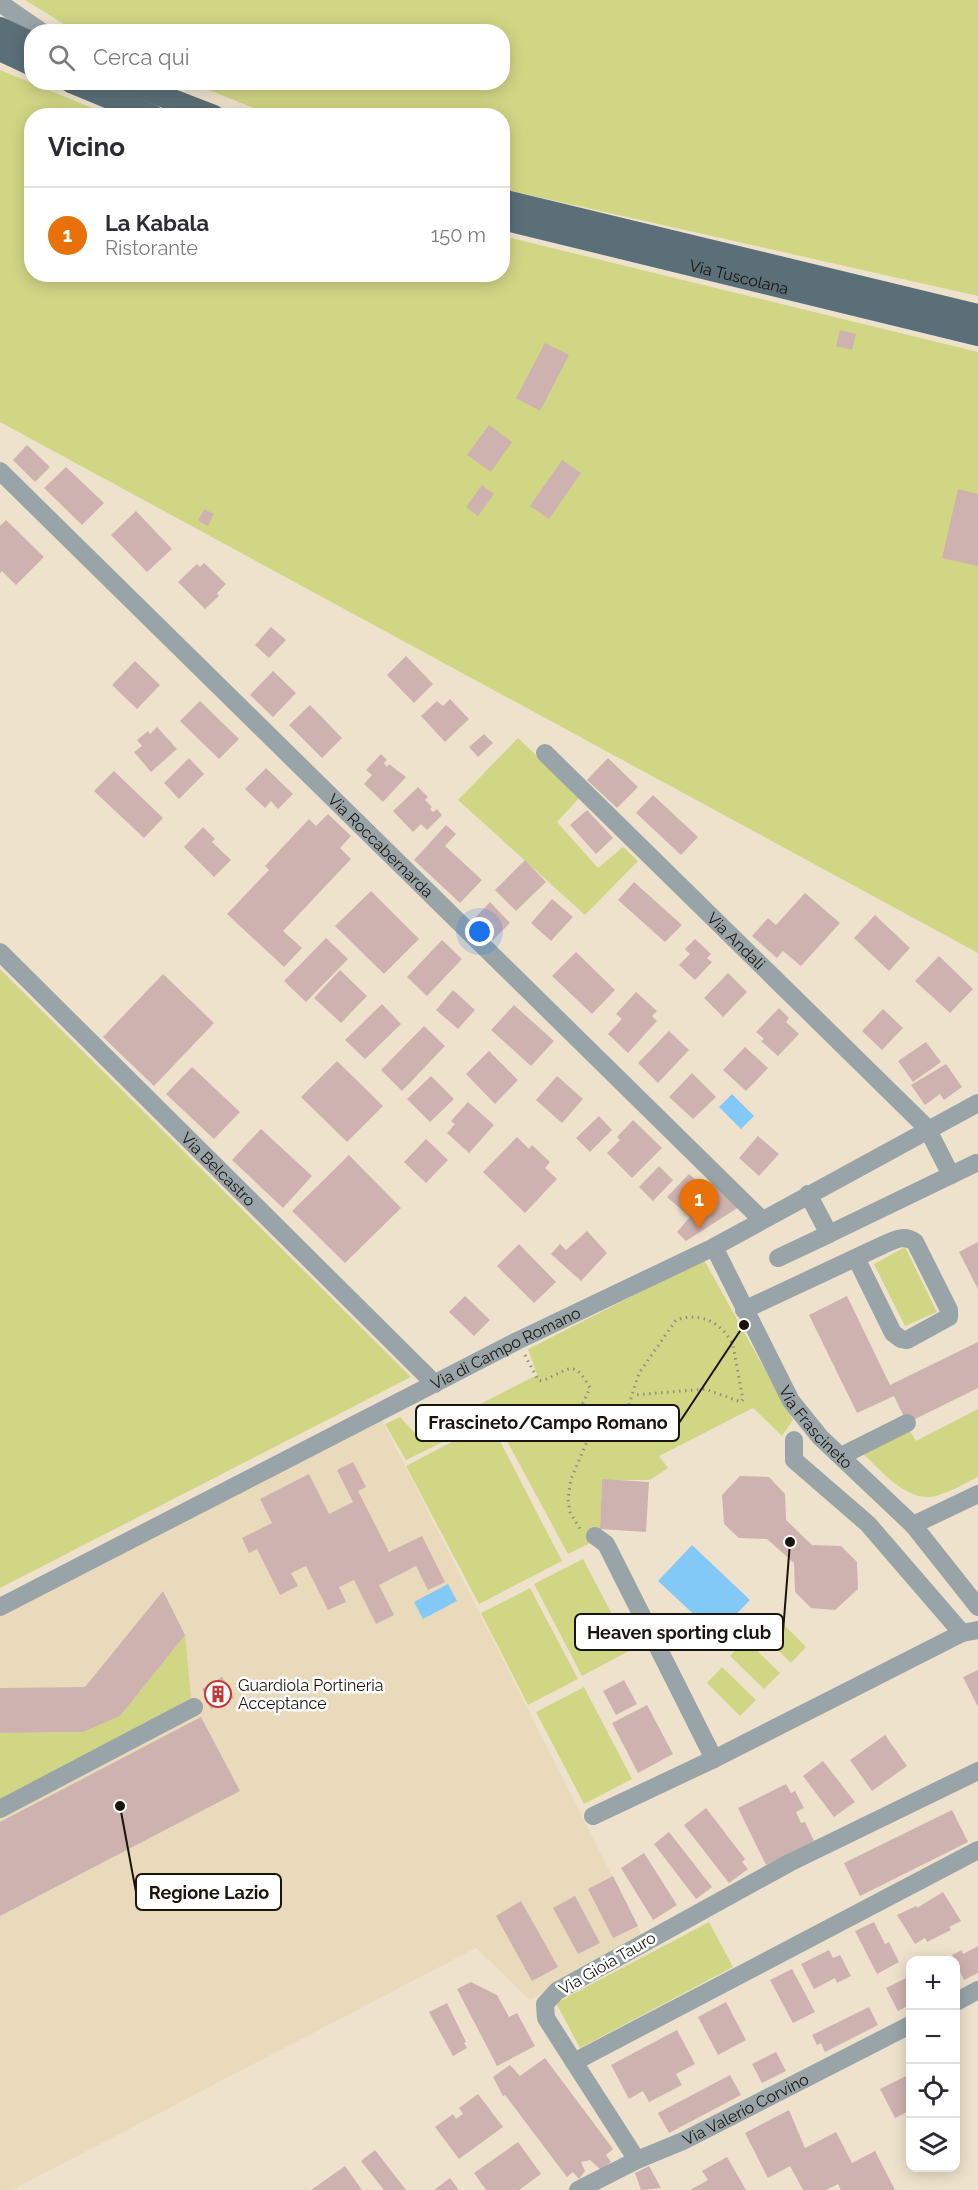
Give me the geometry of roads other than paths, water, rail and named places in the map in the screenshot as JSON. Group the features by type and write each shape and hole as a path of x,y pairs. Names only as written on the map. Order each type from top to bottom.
{"main road":[{"path":"0,28 24,39"},
{"path":"0,50 24,61"},
{"path":"90,90 134,108"},
{"path":"147,90 193,108"},
{"name":"Via Tuscolana","path":"510,202 978,315"},
{"name":"Via Tuscolana","path":"510,221 978,335"}],"street":[{"path":"0,3 30,24"},
{"name":"Via Roccabernarda","path":"0,471 761,1219"},
{"name":"Via Andali","path":"545,753 927,1128 951,1175"},
{"name":"Via Belcastro","path":"0,952 435,1384"},
{"name":"Via di Campo Romano","path":"0,1607 517,1341 714,1247 927,1128 978,1103"},
{"path":"778,1258 976,1163"},
{"path":"808,1194 830,1234"},
{"path":"744,1310 898,1238 912,1240 949,1310 949,1317 907,1340 901,1339 893,1333 856,1258"},
{"name":"Via Frascineto","path":"714,1247 791,1401 820,1437 913,1525 978,1607"},
{"path":"840,1456 907,1423"},
{"path":"594,1816 714,1759 970,1631 868,1524 794,1460 794,1440"},
{"path":"913,1525 978,1494"},
{"path":"595,1536 606,1544 714,1759"},
{"path":"0,1809 194,1707"},
{"name":"Via Gioia Tauro","path":"636,2160 546,2018 545,2004 553,1994 789,1863 978,1771"},
{"path":"574,2062 978,1850"},
{"path":"960,2000 978,1990"},
{"name":"Via Valerio Corvino","path":"578,2190 636,2160 683,2141 906,2027"}],"water":[{"path":"732,1094 754,1116 741,1129 719,1107"},
{"path":"692,1545 750,1600 716,1635 658,1581"},
{"path":"448,1584 457,1601 423,1619 414,1602"}],"place":[{"name":"La Kabala","path":"699,1229"},
{"name":"Frascineto/Campo Romano","path":"744,1325"},
{"name":"Heaven sporting club","path":"790,1542"},
{"name":"Guardiola Portineria Acceptance","path":"218,1694"},
{"name":"Regione Lazio","path":"120,1806"}]}
